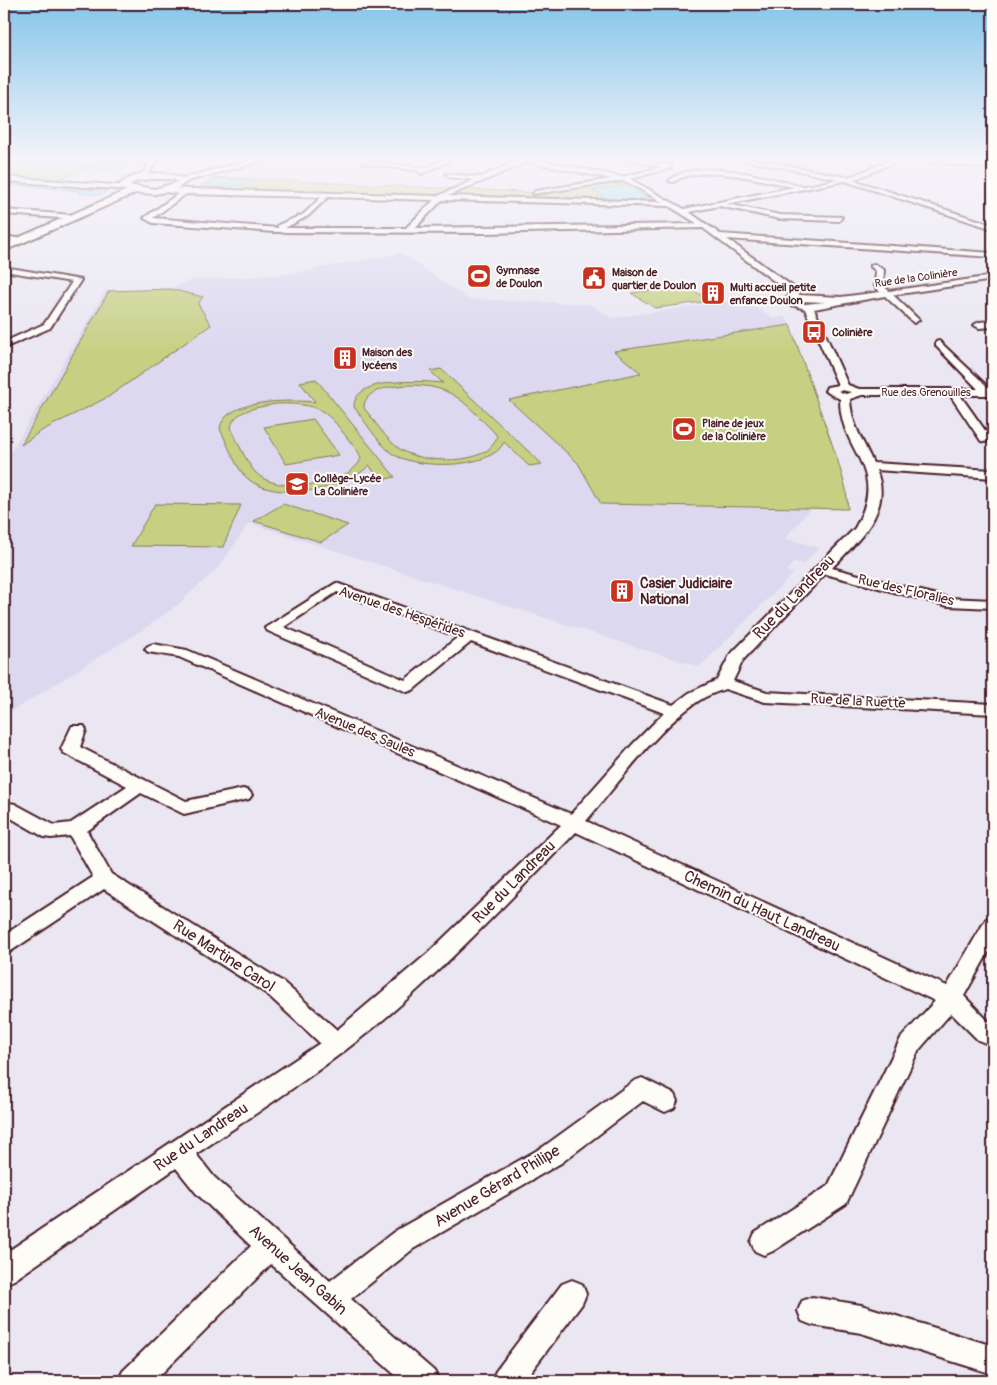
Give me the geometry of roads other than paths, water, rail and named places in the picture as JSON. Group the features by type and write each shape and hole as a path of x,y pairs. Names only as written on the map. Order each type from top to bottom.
{"street":[{"path":"4,248 60,224"},
{"path":"194,224 274,230 485,231 703,226"},
{"path":"274,230 288,224"},
{"path":"409,230 415,224"},
{"path":"700,224 720,236 789,288 796,298 788,302 794,305 810,304"},
{"path":"720,236 993,255"},
{"path":"4,238 24,240"},
{"path":"874,266 880,270 879,286 914,320"},
{"path":"4,269 77,280 47,326 4,345"},
{"name":"Rue de la Colinière","path":"810,304 993,278"},
{"name":"Rue du Landreau","path":"4,1270 337,1044 390,1001 435,960 574,823 638,749 675,711 696,696 724,683 736,658 868,520 876,495 870,466 844,414 845,392 810,304"},
{"path":"979,324 993,324"},
{"path":"939,344 990,392"},
{"name":"Rue des Grenouilles","path":"845,392 854,397 858,392 990,392"},
{"path":"953,392 985,439"},
{"path":"870,466 993,474"},
{"name":"Rue des Floralies","path":"821,569 940,600 993,604"},
{"name":"Avenue des Hespérides","path":"470,635 406,687 273,628 336,587 470,635 675,711"},
{"name":"Avenue des Saules","path":"153,649 182,653 574,823"},
{"name":"Rue de la Ruette","path":"724,683 765,697 993,709"},
{"path":"78,730 70,749 184,808 243,795"},
{"path":"4,808 8,808 51,832 76,829 141,785"},
{"name":"Chemin du Haut Landreau","path":"574,823 951,998"},
{"name":"Rue Martine Carol","path":"76,829 104,880 275,988 337,1044"},
{"path":"4,945 104,880"},
{"path":"764,1242 837,1195 872,1118 909,1045 951,998 974,961 993,924"},
{"path":"951,998 986,1033 993,1037"},
{"name":"Avenue Gérard Philipe","path":"329,1299 404,1240 552,1156 642,1088 665,1101"},
{"name":"Avenue Jean Gabin","path":"179,1152 205,1185 270,1246 424,1381"},
{"path":"133,1381 270,1246"},
{"path":"506,1381 572,1294"},
{"path":"812,1311 861,1318 993,1360"}],"place":[{"name":"Gymnase de Doulon","path":"479,276"},
{"name":"Maison de quartier de Doulon","path":"594,278"},
{"name":"Multi accueil petite enfance Doulon","path":"713,293"},
{"name":"Colinière","path":"814,332"},
{"name":"Maison des lycéens","path":"345,358"},
{"name":"Plaine de jeux de la Colinière","path":"684,429"},
{"name":"Collège-Lycée La Colinière","path":"297,484"},
{"name":"Casier Judiciaire National","path":"622,591"}]}
